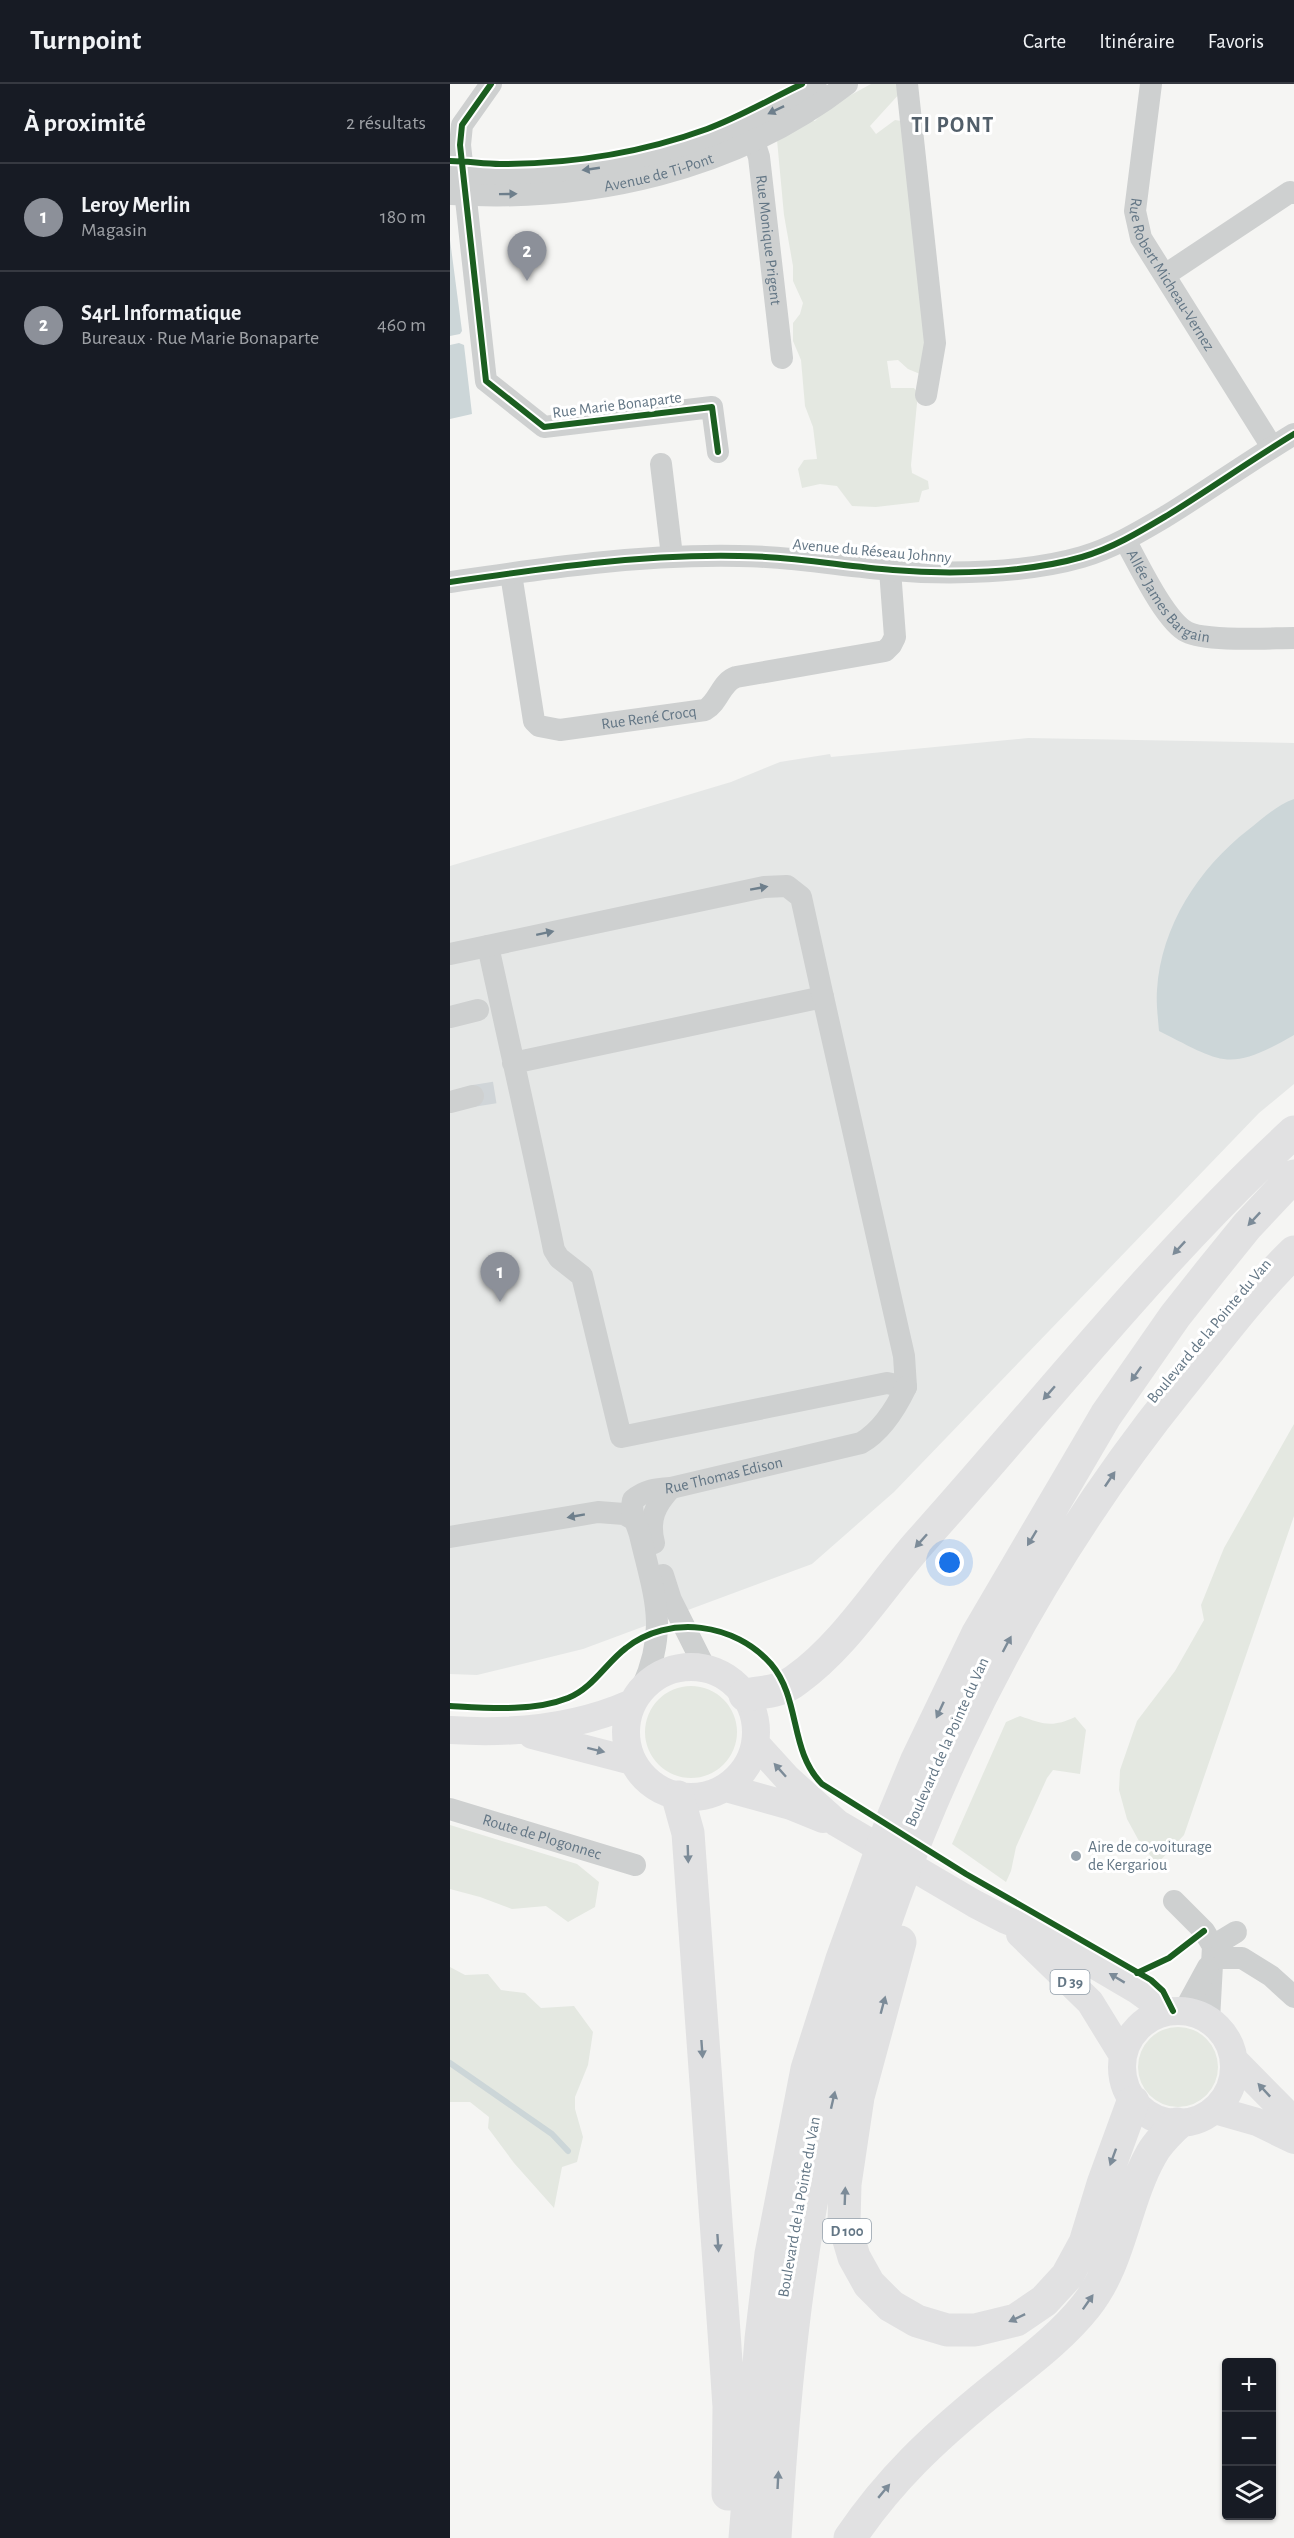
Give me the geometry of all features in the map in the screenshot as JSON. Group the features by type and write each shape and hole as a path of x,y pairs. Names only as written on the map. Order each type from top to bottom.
{"highway":[{"path":"745,1695 786,1687 828,1653 908,1556 1142,1287 1225,1198 1294,1132"},
{"name":"Boulevard de la Pointe du Van","path":"745,2538 761,2339 771,2254 807,2069 846,1948 894,1815 916,1762 978,1633 1003,1586 1106,1415 1202,1282 1247,1226 1294,1176"},
{"name":"Boulevard de la Pointe du Van","path":"775,2538 784,2412 796,2295 824,2137 853,2023 902,1877 990,1675 1019,1622 1115,1472 1206,1354 1294,1252"},
{"name":"D 100","path":"948,1769 856,2107 845,2184 844,2223 854,2257 869,2284 891,2306 917,2322 947,2330 975,2330 1016,2320 1026,2314 1044,2301 1067,2276 1085,2243 1103,2184 1133,2102"},
{"path":"678,1797 688,1833 724,2332 729,2477 725,2538"},
{"path":"850,2538 878,2498 923,2450 1038,2354 1087,2305 1112,2259 1136,2189 1151,2154 1177,2124"}],"main road":[{"path":"450,1730 518,1732 580,1722 608,1714 637,1695 656,1677 671,1670 688,1667 705,1668 734,1683 745,1695 753,1710 756,1744 745,1769 726,1788 711,1795 693,1798 678,1797 658,1789 642,1777 632,1761 626,1742 626,1722 637,1695"},
{"path":"518,1732 632,1761"},
{"name":"D 39","path":"756,1744 787,1778 837,1823"},
{"name":"D 39","path":"726,1788 791,1806 837,1823 975,1904 1039,1933 1127,1984 1155,2003 1185,2015"},
{"name":"D 39","path":"1006,1920 1090,2002 1122,2054"},
{"path":"1234,2060 1231,2087 1215,2110 1191,2122 1177,2124 1160,2121 1145,2114 1133,2102 1123,2079 1122,2054 1136,2029 1148,2020 1185,2015 1225,2038 1234,2060 1294,2121"},
{"path":"1215,2110 1257,2122 1294,2140"}],"street":[{"path":"457,185 462,125 491,84"},
{"name":"Avenue de Ti-Pont","path":"752,131 829,84"},
{"name":"Avenue de Ti-Pont","path":"457,185 617,165 752,131 802,114 847,84"},
{"path":"907,84 935,343 926,395"},
{"name":"Rue Robert Micheau-Vernez","path":"1151,84 1135,211 1141,238 1272,447"},
{"name":"Rue Monique Prigent","path":"752,131 759,157 782,358"},
{"name":"Rue Marie Bonaparte","path":"457,185 486,381 544,427 712,407 718,452"},
{"path":"1164,275 1290,192 1294,193"},
{"name":"Avenue du Réseau Johnny","path":"450,582 672,556 770,557 890,570 952,572 1044,565 1088,555 1125,540 1210,489 1294,434"},
{"path":"661,464 672,556"},
{"name":"Allée James Bargain","path":"1125,540 1173,621 1189,633 1206,637 1294,638"},
{"name":"Rue René Crocq","path":"511,574 531,712 539,726 560,730 705,710 715,702 728,681 736,676 885,651 895,637 890,570"},
{"path":"450,954 488,945 701,899 780,885 794,889 801,897 904,1356 906,1387 887,1383 621,1437 582,1276 559,1258 554,1250 540,1177 511,1089 513,1063 488,1008 488,945"},
{"path":"513,1063 823,997"},
{"path":"450,1017 488,1008"},
{"path":"450,1102 473,1096"},
{"name":"Rue Thomas Edison","path":"642,1524 633,1500 643,1492 671,1488 861,1443 880,1428 900,1400 906,1387"},
{"path":"450,1537 598,1512 613,1511 642,1524 670,1600 705,1668"},
{"path":"637,1695 651,1668 658,1631 656,1604 639,1531 642,1524"},
{"name":"Route de Plogonnec","path":"450,1809 635,1865"},
{"path":"1174,1901 1198,1924 1213,1952"},
{"path":"1185,2015 1213,1952 1236,1932"},
{"path":"1213,1952 1242,1958 1271,1976 1294,1997"}],"shaded area":[{"path":"871,84 901,84 901,92 870,126 876,134 895,120 901,121 926,336 920,374 908,369 898,360 887,361 891,388 914,388 918,393 911,465 912,473 928,481 929,489 922,491 919,502 876,507 852,506 837,486 820,484 802,488 798,469 804,460 817,459 813,427 805,406 801,360 793,341 793,323 800,314 803,303 793,281 777,140 806,119 815,121 827,108"},
{"path":"450,240 462,331 460,334 450,336"},
{"path":"459,343 464,345 472,414 450,419 450,345"},
{"path":"1028,738 1294,743 1294,1084 1259,1113 894,1492 812,1564 583,1649 477,1675 450,1674 450,866 731,782 780,762 830,754 831,757"},
{"path":"1294,799 1294,1035 1254,1055 1239,1059 1212,1056 1159,1031 1157,990 1166,943 1186,900 1214,862 1230,845 1265,816"},
{"path":"1294,1424 1294,1516 1184,1835 1157,1864 1139,1841 1127,1819 1119,1790 1120,1770 1137,1721 1175,1671 1204,1620 1201,1605 1224,1548"},
{"path":"691,1686 709,1689 724,1699 734,1714 737,1732 734,1750 724,1765 709,1775 691,1778 673,1775 658,1765 648,1750 645,1732 648,1714 658,1699 673,1689"},
{"path":"1020,1716 1048,1724 1060,1723 1075,1717 1086,1730 1080,1774 1053,1770 1047,1778 1016,1847 1006,1882 952,1844 1006,1722"},
{"path":"450,1825 577,1864 599,1882 595,1907 568,1922 546,1906 512,1909 450,1889"},
{"path":"450,1967 465,1975 488,1974 501,1990 525,1993 541,2008 574,2006 593,2032 588,2065 575,2097 575,2109 583,2137 577,2162 562,2167 554,2208 514,2163 488,2128 489,2117 470,2102 450,2102"},
{"path":"1170,2027 1186,2027 1207,2038 1218,2059 1218,2075 1207,2096 1186,2107 1170,2107 1156,2101 1144,2089 1138,2075 1138,2059 1144,2045 1156,2033"}],"waterway":[{"path":"450,2063 552,2134 568,2151"}],"tunnel":[{"path":"473,1096 504,1091"}],"cycle path":[{"path":"491,84 462,125 460,145 486,381 544,427 712,407 718,452"},
{"path":"450,161 494,164 553,162 631,151 657,145 719,124 802,84"},
{"path":"450,582 594,563 666,557 778,558 915,572 988,571 1060,562 1105,549 1126,539 1168,515 1294,434"},
{"path":"450,1706 525,1707 568,1698 592,1682 626,1648 643,1637 662,1630 681,1627 701,1628 739,1639 771,1664 780,1678 792,1709 804,1756 822,1784 966,1874 1151,1980 1163,1991 1173,2011"},
{"path":"1137,1973 1169,1958 1204,1931"}],"place":[{"name":"S4rL Informatique","path":"527,281"},
{"name":"Leroy Merlin","path":"500,1302"},
{"name":"Aire de co-voiturage de Kergariou","path":"1076,1856"}],"district":[{"name":"TI PONT","path":"953,125"}]}
